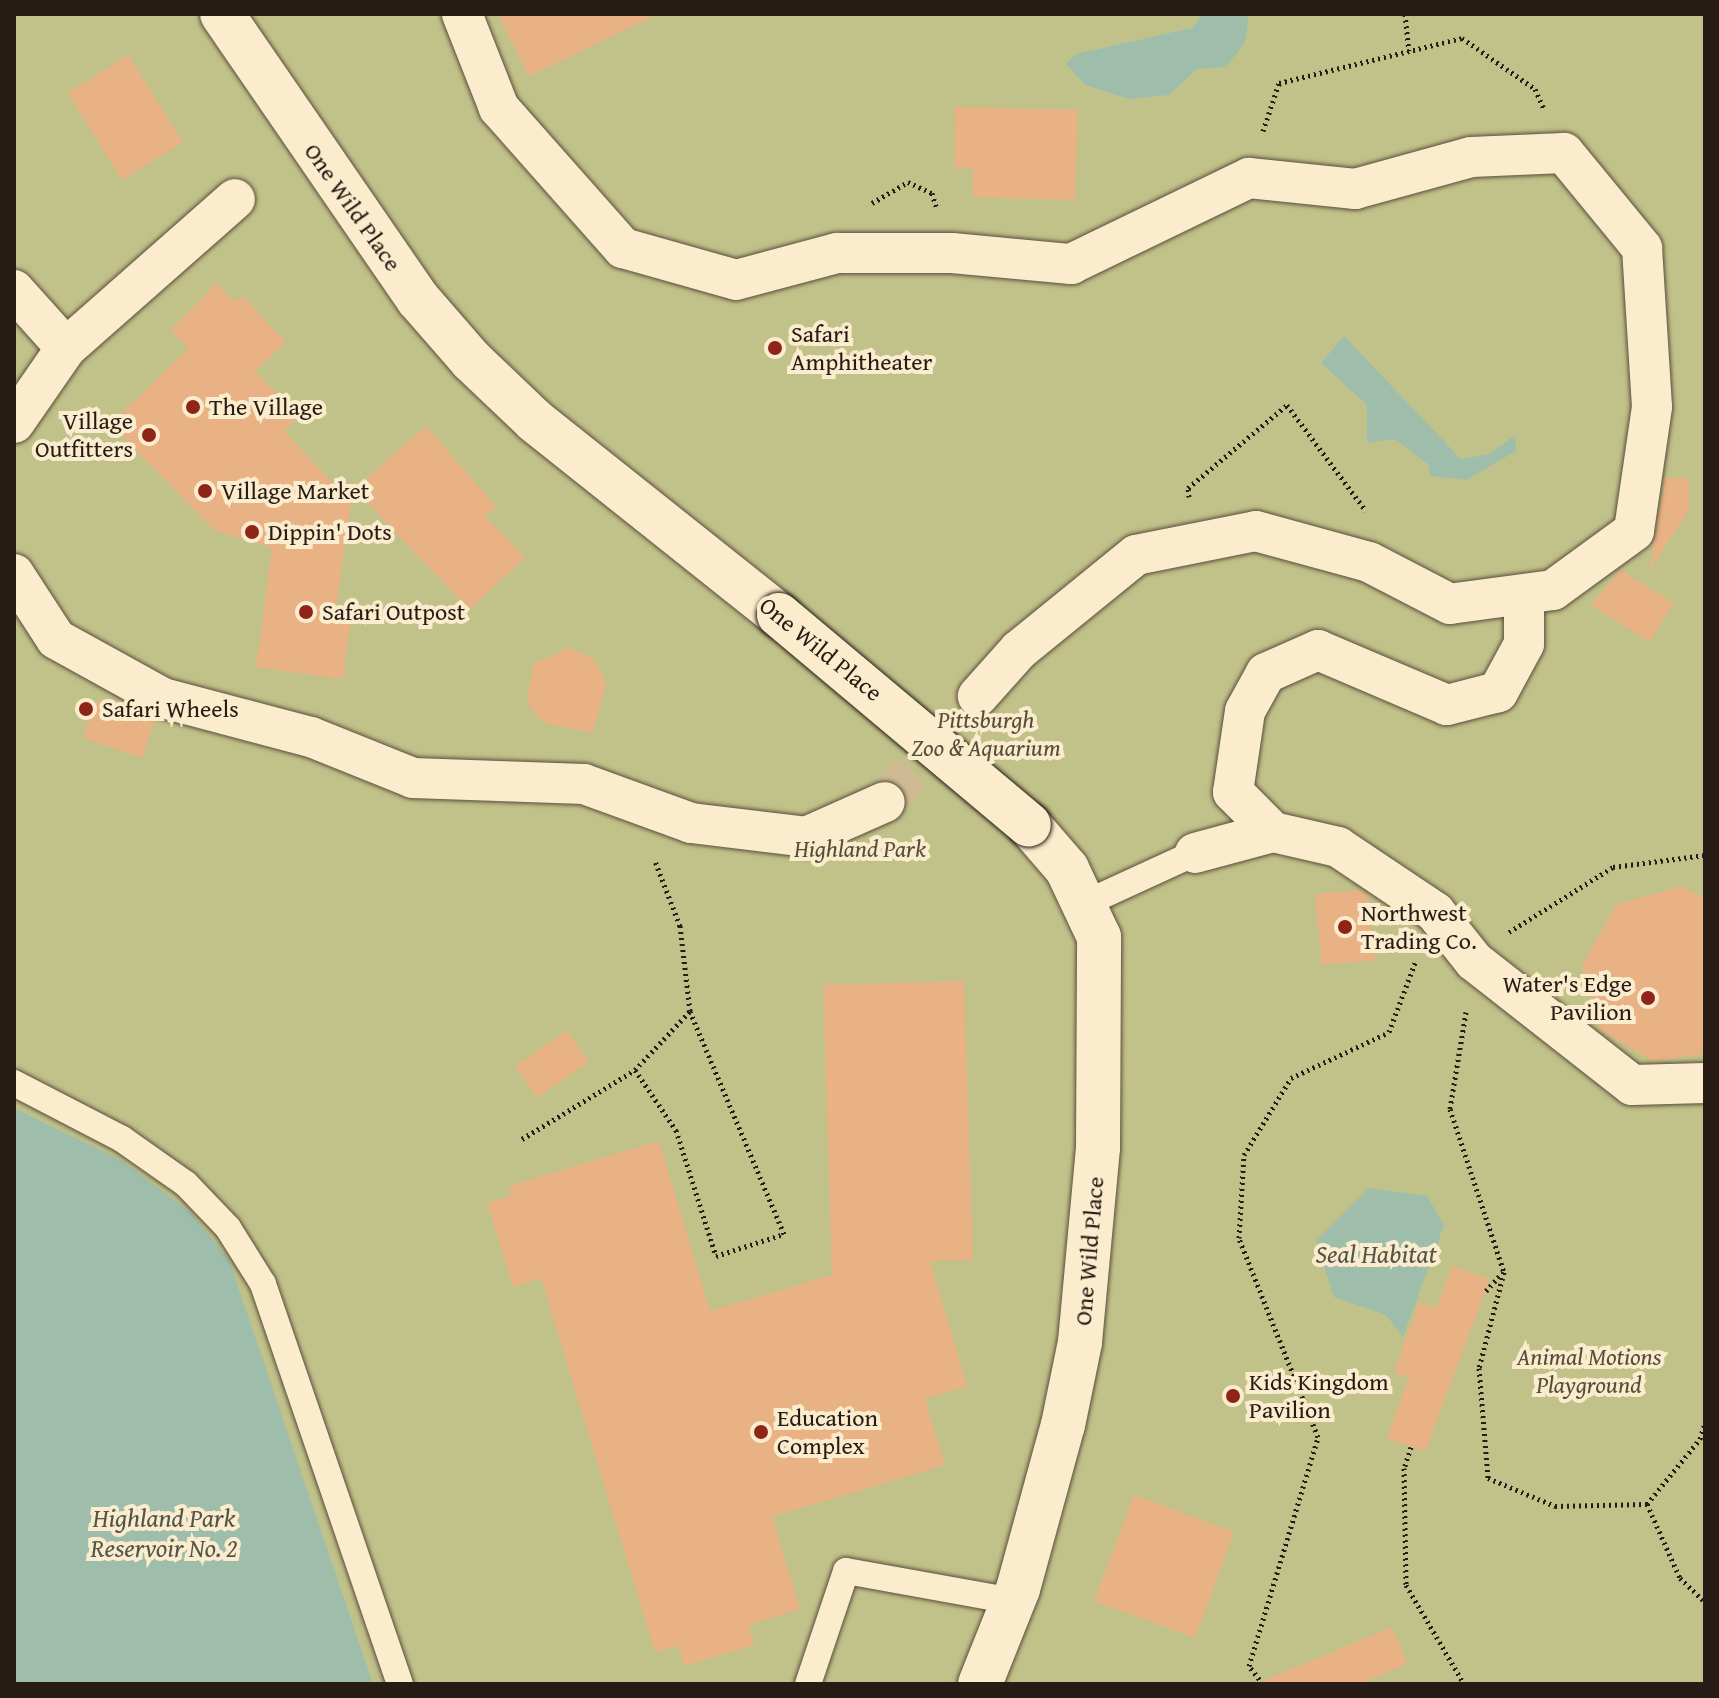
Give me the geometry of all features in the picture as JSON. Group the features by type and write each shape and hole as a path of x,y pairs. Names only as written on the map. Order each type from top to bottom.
{"main road":[{"name":"One Wild Place","path":"222,14 418,299 471,360 535,421 779,615 1029,825 1067,869 1099,937 1102,977 1089,1263 1063,1425 1013,1601 980,1684"}],"street":[{"path":"462,14 499,108 623,248 736,280 837,253 952,253 1071,264 1249,178 1355,189 1471,157 1564,153 1642,248 1652,407 1634,531 1553,590 1450,604 1369,562 1256,531 1136,555 1019,650 978,696"},
{"path":"14,423 66,348 235,199"},
{"path":"14,290 66,348"},
{"path":"14,574 56,639 163,698 311,737 413,778 584,784 691,823 806,837 885,802"},
{"path":"1273,832 1233,792 1245,711 1266,673 1318,650 1447,705 1498,692 1524,644 1524,595"},
{"path":"1195,853 1273,832 1338,847 1435,912 1474,961 1632,1085 1705,1083"}],"lane":[{"path":"1084,904 1195,853"},
{"path":"14,1083 122,1139 186,1184 228,1228 263,1284 400,1684"},
{"path":"808,1684 846,1571 1013,1601"}],"path":[{"path":"1405,14 1409,51"},
{"path":"1249,178 1279,83 1462,38 1535,89 1564,153"},
{"path":"1192,544 1188,488 1287,405 1379,528 1369,562"},
{"path":"1705,855 1613,867 1534,912 1474,961 1450,1109 1504,1272 1479,1368 1488,1478 1555,1506 1647,1504 1700,1439 1705,1423"},
{"path":"635,1070 676,1130 716,1256 784,1234 690,1011 680,926 653,856"},
{"path":"1263,1684 1249,1666 1318,1437 1239,1238 1244,1155 1291,1078 1389,1032 1435,912"},
{"path":"522,1139 635,1070 690,1011"},
{"path":"1486,1291 1504,1272"},
{"path":"1411,1447 1404,1468 1406,1585 1464,1684"},
{"path":"1647,1504 1680,1578 1705,1602"}],"green space":[{"name":"Pittsburgh Zoo & Aquarium","path":"14,14 1705,14 1705,1684 14,1684"}],"water":[{"path":"1203,14 1249,14 1245,42 1226,67 1197,69 1169,95 1129,99 1085,85 1066,64 1076,54 1192,28"},
{"path":"1344,336 1461,459 1490,454 1515,435 1516,451 1466,480 1431,476 1428,464 1395,439 1367,443 1367,405 1321,363"},
{"name":"Highland Park Reservoir No. 2","path":"14,1108 121,1160 190,1212 229,1260 373,1684 14,1684"},
{"name":"Seal Habitat","path":"1369,1188 1427,1196 1444,1225 1403,1337 1386,1315 1334,1297 1316,1241"}],"building":[{"path":"498,14 659,14 529,76"},
{"path":"128,55 183,142 122,180 68,93"},
{"path":"955,107 1078,110 1075,200 972,197 973,168 954,167"},
{"path":"217,283 235,302 242,296 286,342 255,371 299,416 284,431 351,503 335,616 351,618 343,679 256,667 272,548 214,530 111,424 189,348 170,330"},
{"path":"426,426 496,507 485,516 525,557 470,610 354,489"},
{"path":"1665,478 1689,478 1689,510 1649,571"},
{"path":"1620,570 1674,603 1649,642 1591,605"},
{"path":"569,648 593,658 606,682 593,733 544,723 527,703 533,664"},
{"path":"96,701 155,720 142,758 83,738"},
{"name":"Water's Edge Pavilion","path":"1682,886 1705,898 1705,1054 1653,1061 1601,1031 1582,965 1616,905"},
{"name":"Northwest Trading Co.","path":"1361,890 1369,896 1375,960 1322,965 1315,894"},
{"name":"Education Complex","path":"964,981 973,1260 930,1261 967,1386 925,1399 945,1465 772,1517 800,1609 749,1625 754,1645 684,1666 678,1646 655,1652 541,1278 513,1287 487,1203 511,1196 509,1186 659,1141 710,1311 832,1275 823,985"},
{"path":"567,1030 589,1062 537,1098 515,1066"},
{"path":"1452,1266 1490,1279 1425,1452 1387,1438 1409,1378 1394,1373 1419,1302 1436,1308"},
{"path":"1134,1495 1234,1532 1195,1638 1094,1601"},
{"path":"1392,1627 1407,1664 1359,1684 1255,1684"}],"tunnel":[{"path":"885,802 978,696"}],"place":[{"name":"Safari Amphitheater","path":"775,348"},
{"name":"The Village","path":"193,407"},
{"name":"Village Outfitters","path":"149,435"},
{"name":"Village Market","path":"205,491"},
{"name":"Dippin' Dots","path":"252,532"},
{"name":"Safari Outpost","path":"306,612"},
{"name":"Safari Wheels","path":"86,709"},
{"name":"Northwest Trading Co.","path":"1345,927"},
{"name":"Water's Edge Pavilion","path":"1648,998"},
{"name":"Kids Kingdom Pavilion","path":"1233,1396"},
{"name":"Education Complex","path":"761,1432"}],"park label":[{"name":"Highland Park","path":"860,849"},
{"name":"Animal Motions Playground","path":"1589,1371"}]}
